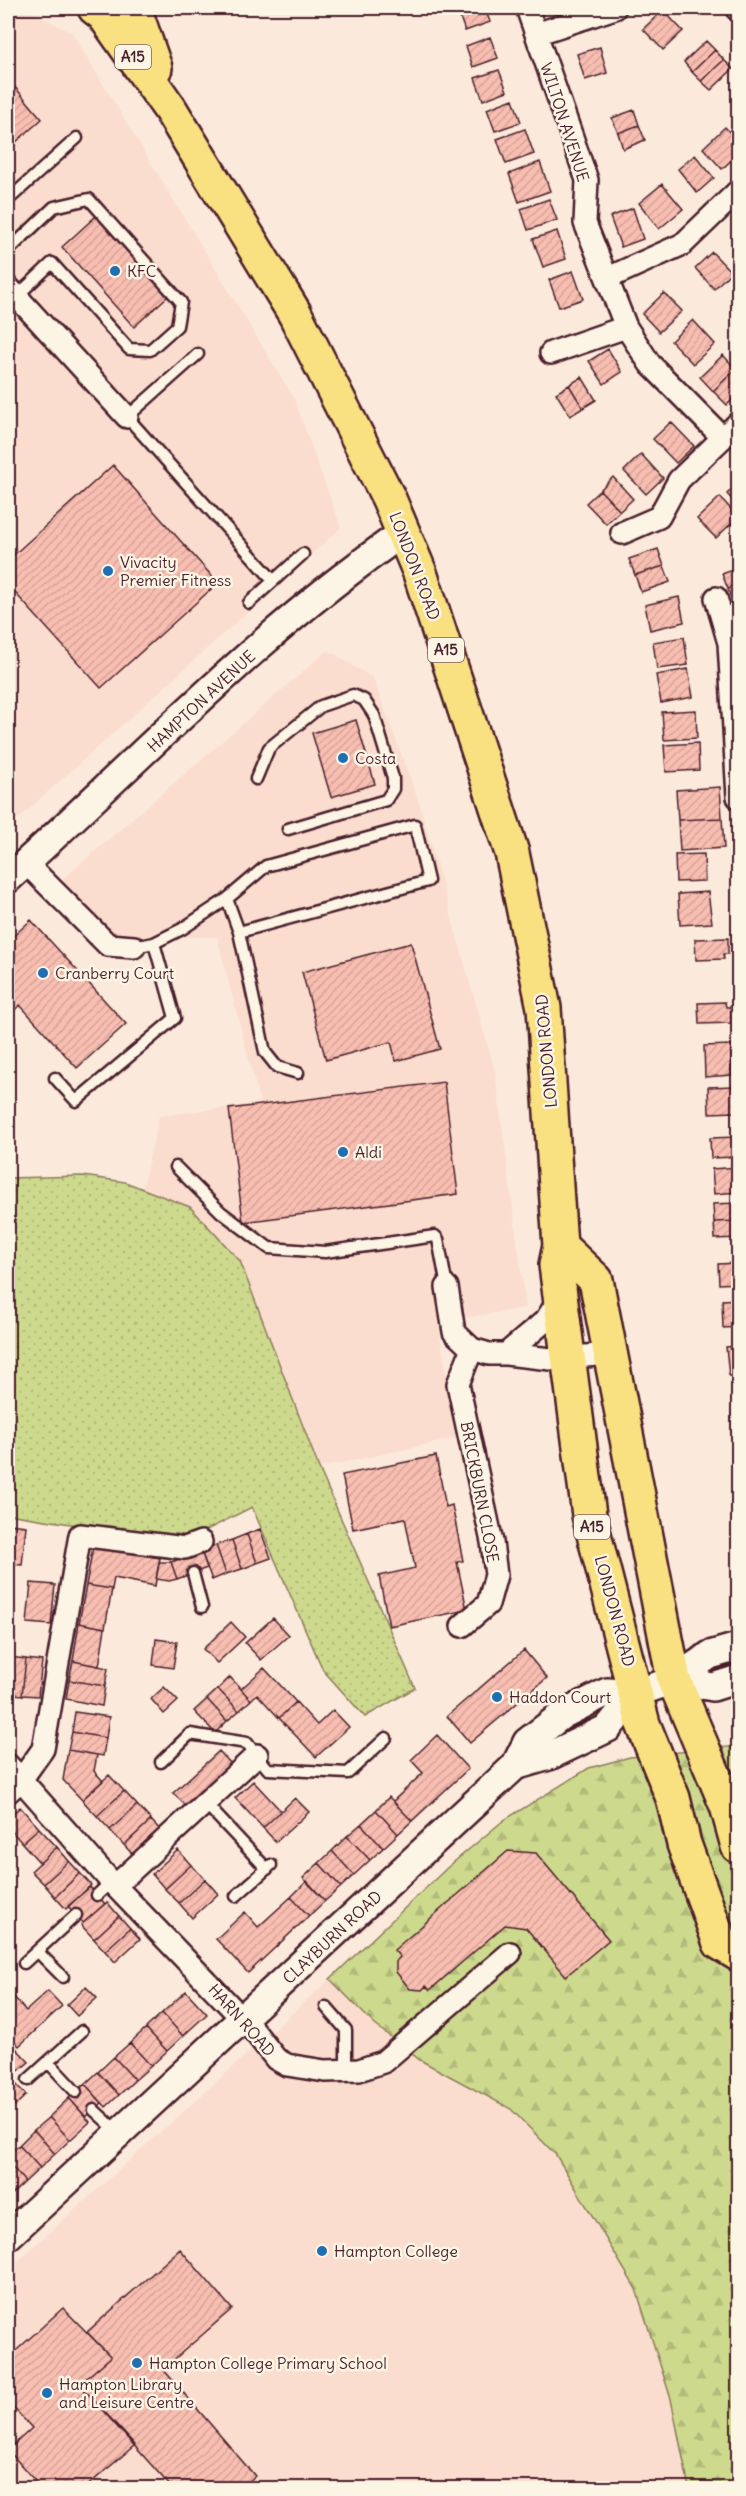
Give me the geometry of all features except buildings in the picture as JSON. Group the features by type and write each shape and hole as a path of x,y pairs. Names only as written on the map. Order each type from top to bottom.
{"main road":[{"name":"LONDON ROAD","path":"95,8 104,15 170,109 295,314 404,532 443,640 512,853 544,1008 560,1246 556,1265 559,1299 589,1515 643,1724 673,1798 684,1844 720,1943 738,1954"},
{"name":"LONDON ROAD","path":"134,8 170,109"},
{"path":"560,1246 596,1280 674,1680 727,1806 738,1846"}],"street":[{"name":"WILTON AVENUE","path":"527,8 587,180 585,223 626,327 650,364 723,438"},
{"path":"536,34 615,8"},
{"path":"608,278 683,244 738,191"},
{"path":"12,291 127,417"},
{"path":"551,353 626,327"},
{"path":"622,533 659,517 679,480 738,423"},
{"name":"HAMPTON AVENUE","path":"16,871 283,625 366,558 404,532"},
{"path":"716,598 729,643 738,788"},
{"path":"16,871 108,945 134,947"},
{"path":"447,1287 454,1332 472,1349 489,1354 551,1359 609,1354"},
{"path":"506,1354 546,1320 559,1299"},
{"name":"BRICKBURN CLOSE","path":"462,1626 488,1604 496,1575 458,1384 472,1349"},
{"name":"HARN ROAD","path":"191,1549 80,1536 43,1749 12,1779 108,1888 243,2020 276,2059 287,2065 325,2071 346,2070 371,2067 395,2055 510,1953"},
{"path":"674,1680 710,1655 738,1647"},
{"path":"674,1680 712,1686 738,1678"},
{"name":"CLAYBURN ROAD","path":"8,2236 515,1766 527,1742 562,1715 607,1692 636,1693 674,1680"},
{"path":"108,1888 257,1755"}],"lane":[{"path":"8,200 77,138"},
{"path":"8,251 54,207 89,199 181,302 177,326 150,350 129,349 52,263 12,291"},
{"path":"198,354 127,417 273,580"},
{"path":"249,603 303,554"},
{"path":"256,779 269,748 321,706 353,695 364,700 374,715 393,778 393,789 386,800 288,829"},
{"path":"134,947 154,943 227,900 267,866 415,825 428,881 239,932"},
{"path":"227,900 239,932 265,1052 277,1067 298,1074"},
{"path":"55,1078 76,1101 175,1018 154,943"},
{"path":"176,1167 221,1212 269,1248 325,1252 435,1236 438,1239 447,1287"},
{"path":"194,1573 202,1607"},
{"path":"161,1762 190,1734 247,1743 268,1769 348,1773 386,1738"},
{"path":"205,1803 269,1867 236,1896"},
{"path":"24,1963 76,1915"},
{"path":"37,1951 63,1977"},
{"path":"326,2007 346,2030 346,2070"},
{"path":"28,2080 82,2031"},
{"path":"48,2062 76,2092"},
{"path":"94,2110 119,2133"}],"shaded area":[{"path":"8,9 33,12 72,33 294,398 341,528 18,819 8,810"},
{"path":"328,650 373,678 419,802 495,1071 526,1308 438,1322 457,1438 319,1468 240,1261 190,1207 142,1189 159,1116 260,1103 217,937 112,938 58,883"},
{"name":"Hampton College","path":"330,1979 374,2024 420,2060 511,2109 556,2155 636,2289 671,2399 689,2488 8,2488 8,2270"}],"green space":[{"path":"83,1176 125,1182 190,1207 240,1261 319,1468 415,1688 365,1717 323,1670 252,1507 183,1542 8,1514 8,1178"},
{"path":"738,1746 738,2488 689,2488 671,2399 636,2289 556,2155 511,2109 420,2060 374,2024 330,1979 449,1866 504,1820 589,1768 630,1757"}],"place":[{"name":"KFC","path":"115,271"},
{"name":"Vivacity Premier Fitness","path":"108,571"},
{"name":"Costa","path":"343,758"},
{"name":"Cranberry Court","path":"43,973"},
{"name":"Aldi","path":"343,1152"},
{"name":"Haddon Court","path":"497,1697"},
{"name":"Hampton College","path":"322,2251"},
{"name":"Hampton College Primary School","path":"137,2363"},
{"name":"Hampton Library and Leisure Centre","path":"47,2393"}]}
